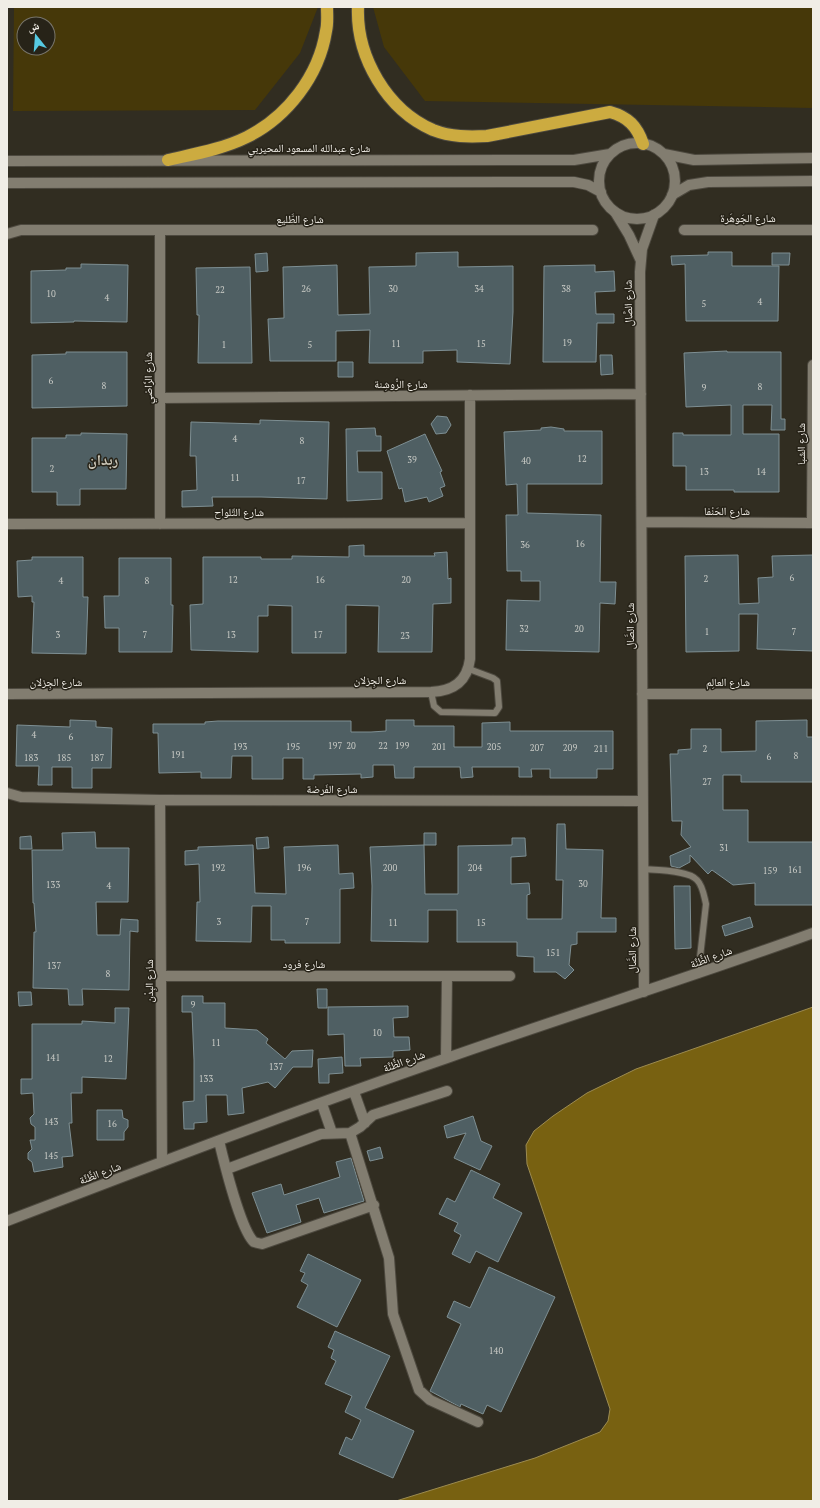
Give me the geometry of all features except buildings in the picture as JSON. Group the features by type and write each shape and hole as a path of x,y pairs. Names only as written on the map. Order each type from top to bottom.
{"highway":[{"path":"168,160 216,149 247,137 279,116 301,92 319,58 326,31 327,7"},
{"path":"358,7 359,32 364,50 380,84 404,112 418,122 434,130 452,135 469,137 487,136 610,112 622,115 632,122 639,132 643,144"}],"street":[{"path":"631,144 643,144 654,147 664,154 669,161 674,174 674,187 672,196 668,203 654,215 638,219 626,217 615,212 604,200 599,182 600,172 610,154 620,147 631,144"},
{"name":"شارع عبدالله المسعود المحيربي","path":"10,160 574,160 610,154"},
{"path":"664,154 694,160 813,158"},
{"path":"672,196 689,186 708,182 813,181"},
{"path":"7,185 574,182 588,185 601,192"},
{"name":"شارع الصَّال","path":"615,212 629,235 641,261"},
{"name":"شارع الصَّال","path":"644,992 641,261 645,237 654,215"},
{"name":"شارع الطَّليع","path":"7,234 21,230 594,230"},
{"name":"شارع الجَوهَرة","path":"684,230 813,230"},
{"name":"شارع الرَّاضي","path":"160,231 160,524"},
{"name":"شارع الشبا","path":"813,365 813,523"},
{"name":"شارع الرُّوشِنة","path":"160,398 641,394"},
{"path":"469,668 470,395"},
{"name":"شارع الحَنْفا","path":"642,522 813,523"},
{"name":"شارع التِّلواح","path":"7,524 470,523"},
{"name":"شارع الجِزلان","path":"7,694 431,692 443,691 456,686 462,681 469,668"},
{"name":"شارع العالِم","path":"642,694 813,694"},
{"name":"شارع الفَرضة","path":"7,793 21,796 160,800 643,801"},
{"name":"شارع الفَرضة","path":"7,800 21,796"},
{"name":"شارع البِدْن","path":"160,800 162,1162"},
{"name":"شارع الظَّنَّة","path":"7,1221 218,1141 446,1058 698,975 813,933"},
{"name":"شارع فرود","path":"162,976 510,976"},
{"path":"446,1058 447,976"},
{"path":"226,1169 321,1134 350,1133 377,1114 447,1091"},
{"path":"354,1092 365,1123"},
{"path":"322,1104 332,1133"},
{"path":"350,1133 374,1205 389,1258 392,1314 419,1390 430,1400 478,1422"},
{"path":"218,1141 249,1235 251,1239 258,1244 262,1244 374,1205"}],"lane":[{"path":"431,692 434,706 441,712 495,713 499,707 497,681 469,668"},
{"path":"643,869 689,874 698,880 704,893 706,904 698,975"}],"shaded area":[{"path":"14,7 318,7 300,53 255,110 13,111"},
{"path":"373,7 813,7 813,108 425,101 384,47"},
{"path":"813,1007 813,1501 396,1501 535,1458 600,1432 608,1421 610,1409 527,1164 526,1145 534,1131 587,1093 636,1069"}],"district":[{"name":"ربدان","path":"103,459"}]}
